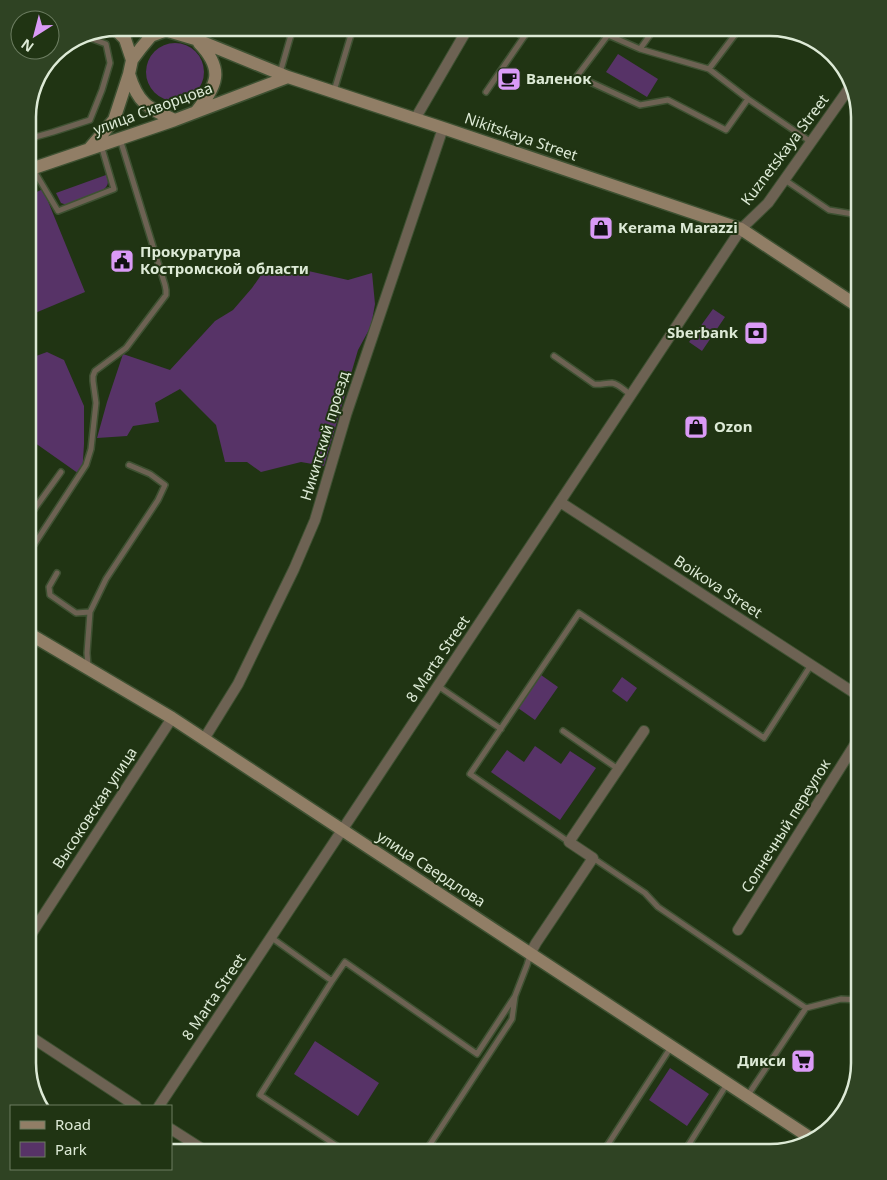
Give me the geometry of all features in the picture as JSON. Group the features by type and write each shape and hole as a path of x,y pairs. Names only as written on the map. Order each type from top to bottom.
{"street":[{"path":"121,36 125,40 132,60"},
{"path":"88,149 114,120 132,60 151,36"},
{"path":"195,112 208,96 214,84 215,71 199,36"},
{"name":"Nikitskaya Street","path":"203,36 284,76 415,118 742,229 851,300"},
{"path":"415,118 463,36"},
{"path":"129,74 133,89 143,103 154,111 175,120"},
{"name":"улица Скворцова","path":"36,167 175,120 284,76"},
{"name":"Kuznetskaya Street","path":"742,229 768,202 785,180 847,93"},
{"name":"Никитский проезд","path":"204,739 238,684 294,569 315,520 346,415 443,128"},
{"name":"8 Marta Street","path":"160,1105 742,229"},
{"name":"Boikova Street","path":"560,502 851,690"},
{"name":"улица Свердлова","path":"36,638 172,718 805,1135"},
{"name":"Высоковская улица","path":"36,927 172,718"},
{"path":"530,954 593,858 569,842 644,731"},
{"name":"Солнечный переулок","path":"738,930 851,752"},
{"path":"36,1040 134,1105"},
{"path":"172,1130 194,1144"}],"lane":[{"path":"284,76 292,36"},
{"path":"333,92 350,36"},
{"path":"607,36 577,76 640,105 668,100 726,130 748,99"},
{"path":"610,36 640,50 709,69 748,99 812,142"},
{"path":"640,50 650,36"},
{"path":"709,69 734,36"},
{"path":"486,92 524,37"},
{"path":"36,136 90,120 102,90 110,62 106,44 95,40"},
{"path":"36,542 86,465 91,449 96,403 93,381 95,371 126,348 166,295 165,285 120,139"},
{"path":"36,178 58,211 114,189 101,145"},
{"path":"785,180 829,210 851,214"},
{"path":"554,356 594,384 613,383 631,395"},
{"path":"88,668 87,653 90,612 106,580 166,485 150,474 129,465"},
{"path":"36,507 61,472"},
{"path":"56,573 49,586 50,595 76,613 90,612"},
{"path":"569,842 470,774 579,613 764,738 811,666"},
{"path":"438,686 501,729"},
{"path":"563,731 618,769"},
{"path":"593,858 645,894 658,907 806,1008"},
{"path":"272,938 332,981"},
{"path":"334,1144 260,1095 345,962 476,1054 515,996 530,954"},
{"path":"430,1144 512,1019 515,996"},
{"path":"747,1096 806,1008 841,998 851,999"},
{"path":"608,1144 671,1046"},
{"path":"689,1144 728,1084"}],"green space":[{"path":"169,43 181,43 196,51 204,66 204,78 196,93 181,101 169,101 154,93 146,78 146,66 154,51"},
{"path":"618,54 658,79 647,97 606,72"},
{"path":"106,175 108,183 104,189 67,205 61,203 56,193"},
{"path":"43,189 85,292 36,313 36,192"},
{"path":"266,268 291,273 304,270 348,280 372,273 375,304 371,326 358,350 324,466 301,462 261,472 247,462 225,462 216,425 180,389 155,403 159,422 133,426 127,436 97,438 123,354 170,370 215,321 233,310"},
{"path":"713,309 725,317 702,351 689,342"},
{"path":"47,352 64,360 84,406 82,476 36,444 36,356"},
{"path":"541,675 558,687 535,720 518,708"},
{"path":"622,677 637,688 627,702 612,691"},
{"path":"535,746 561,764 570,751 596,768 560,820 491,772 507,750 524,762"},
{"path":"315,1041 379,1083 358,1116 294,1074"},
{"path":"670,1068 709,1094 687,1126 649,1100"}],"place":[{"name":"Валенок","path":"509,79"},
{"name":"Kerama Marazzi","path":"601,228"},
{"name":"Прокуратура Костромской области","path":"122,261"},
{"name":"Sberbank","path":"756,333"},
{"name":"Ozon","path":"696,427"},
{"name":"Дикси","path":"803,1061"}]}
